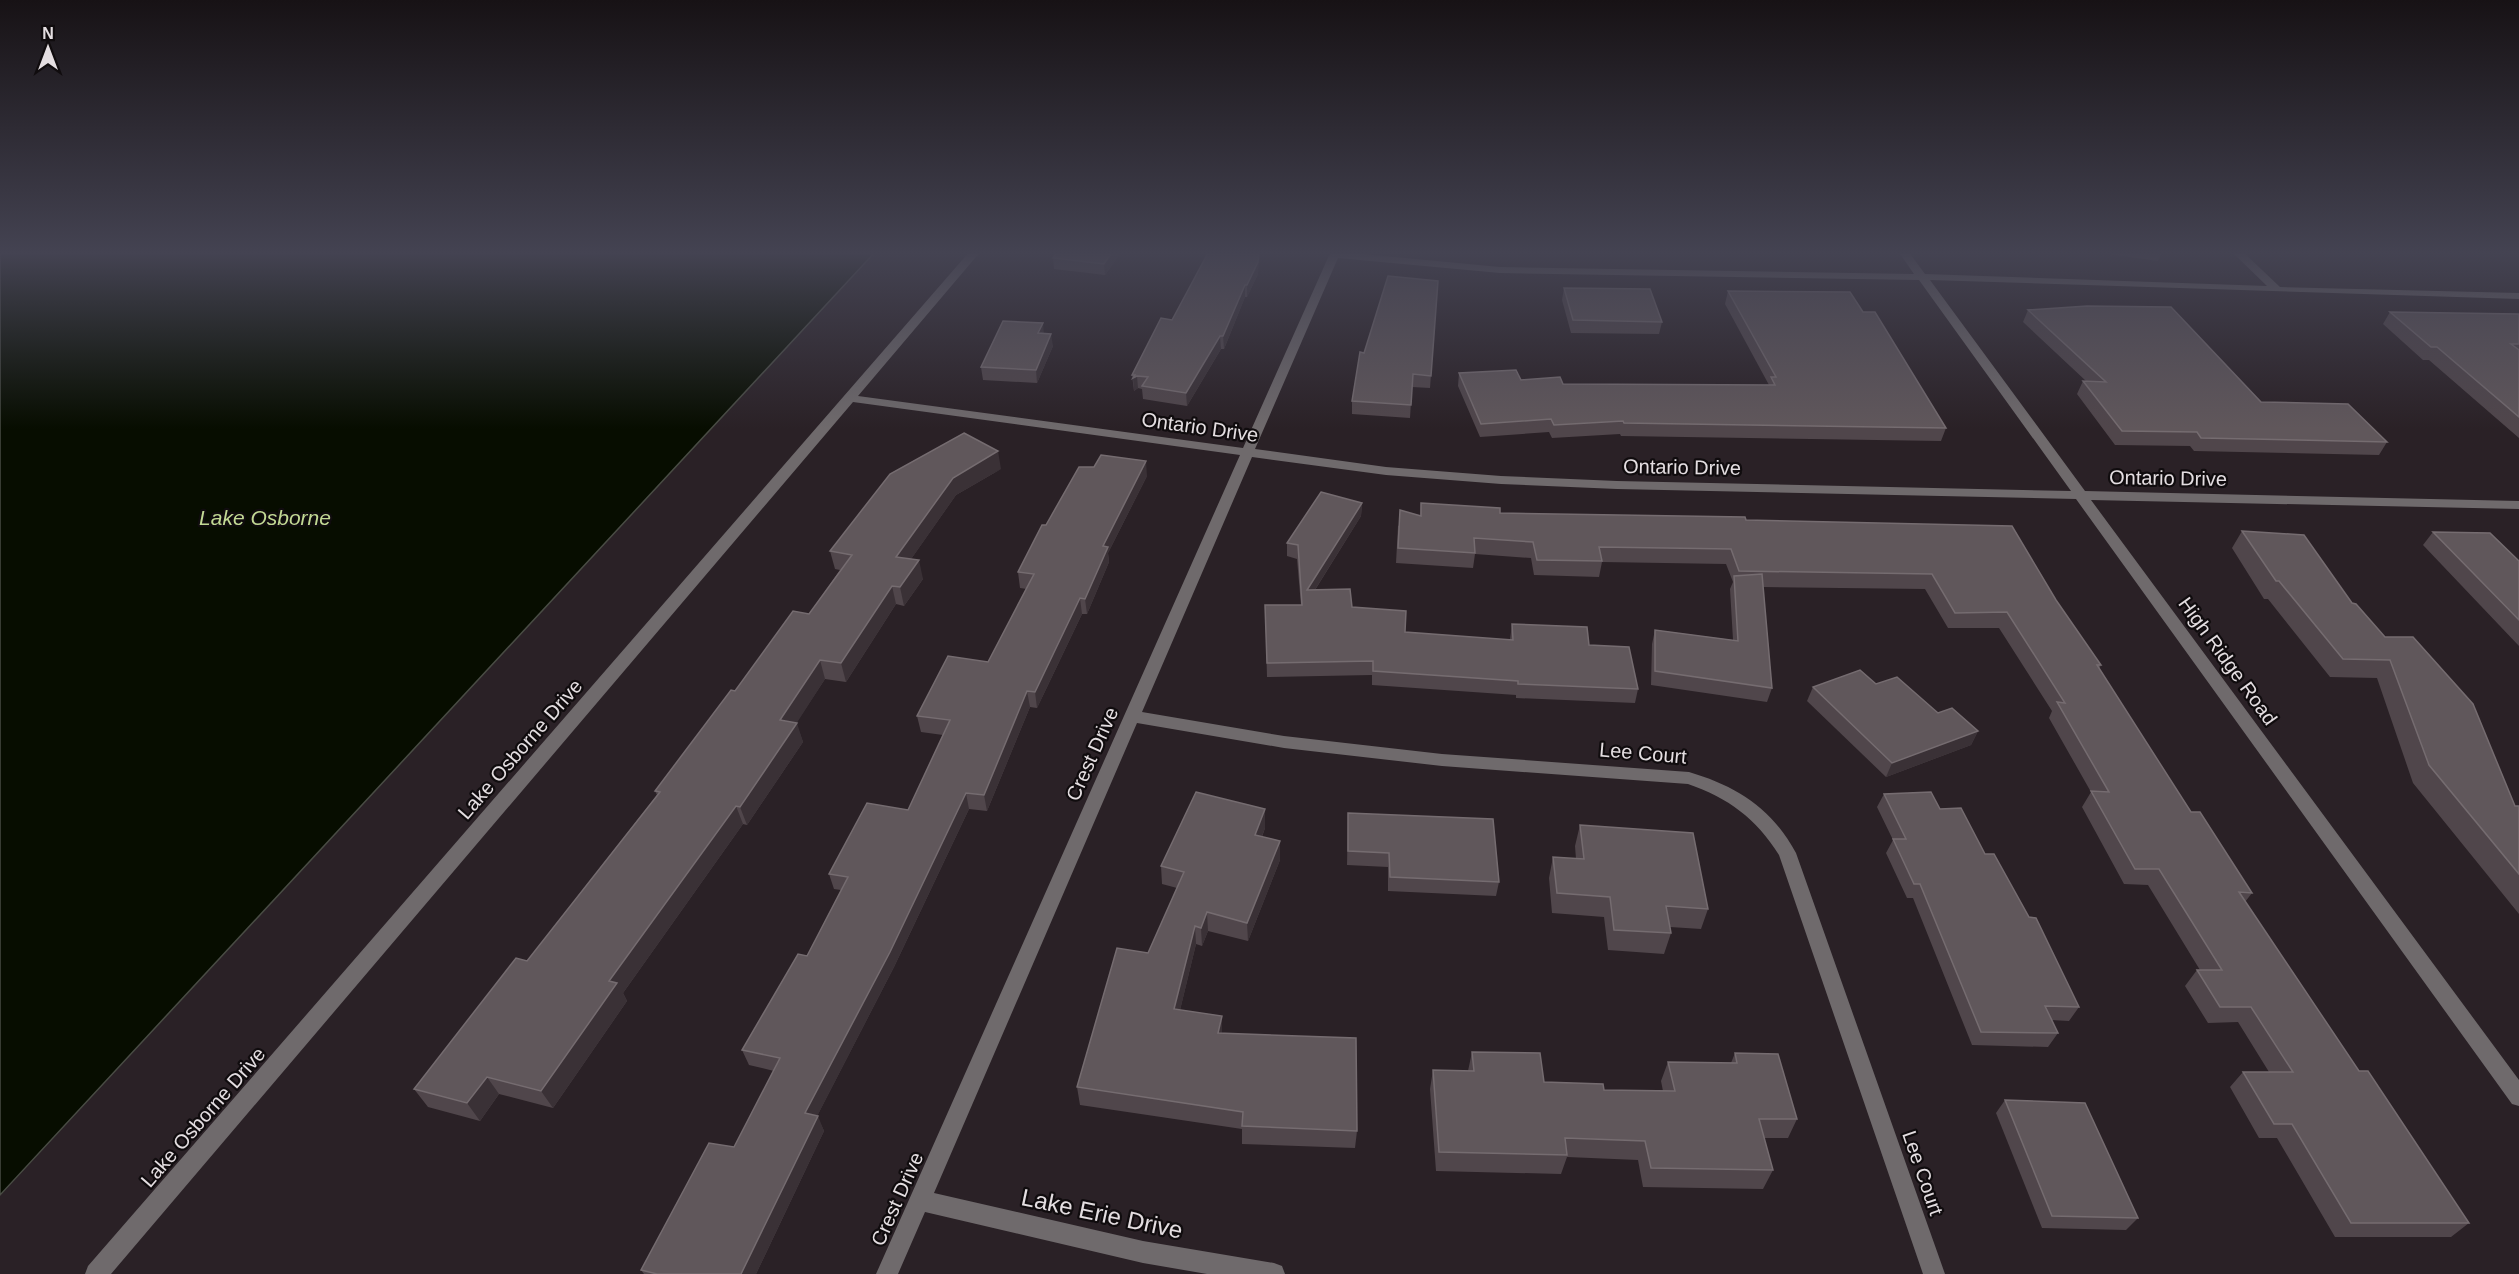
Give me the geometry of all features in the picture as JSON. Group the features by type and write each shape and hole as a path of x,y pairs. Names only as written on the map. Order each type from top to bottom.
{"street":[{"name":"Lake Osborne Drive","path":"96,1274 925,310"},
{"name":"Crest Drive","path":"887,1274 1310,310"},
{"name":"High Ridge Road","path":"1946,310 2519,1097"},
{"name":"Ontario Drive","path":"849,398 1247,454 1386,471 1501,480 2519,505"},
{"name":"Lee Court","path":"1132,716 1284,742 1442,760 1689,778 1721,789 1750,806 1772,828 1787,853 1934,1274"},
{"name":"Lake Erie Drive","path":"920,1200 1143,1252 1275,1274"}],"water":[{"name":"Lake Osborne","path":"0,310 821,310 0,1195"}],"building":[{"path":"1177,310 1234,310 1223,336 1220,336 1186,393 1142,386 1148,377 1133,378 1135,375 1132,375 1161,318 1172,320"},
{"path":"1377,310 1436,310 1431,376 1413,374 1411,405 1352,401 1360,352 1364,353"},
{"path":"1570,310 1658,310 1662,322 1573,320"},
{"path":"1739,310 1875,312 1946,428 1624,423 1623,421 1554,425 1551,419 1481,424 1459,373 1516,370 1521,380 1560,377 1563,384 1775,385 1771,377 1776,377"},
{"path":"2028,310 2174,310 2261,402 2348,404 2387,442 2201,438 2197,432 2122,431 2083,381 2106,382"},
{"path":"2390,312 2519,314 2519,344 2511,344 2519,350 2519,417 2437,347 2431,347"},
{"path":"1003,321 1043,323 1038,333 1051,334 1036,370 981,367"},
{"path":"964,433 998,451 953,478 896,557 919,560 900,587 892,586 841,663 820,660 780,720 797,723 740,807 736,806 609,981 617,983 541,1091 487,1077 467,1103 414,1089 516,958 527,961 660,792 655,791 731,690 735,691 793,611 809,614 852,555 830,551 890,474"},
{"path":"1101,455 1146,461 1103,546 1108,547 1085,599 1080,598 1035,692 1027,691 984,795 966,793 890,952 805,1113 818,1116 741,1274 657,1274 641,1270 709,1143 734,1147 780,1058 742,1050 798,954 807,956 848,877 829,874 867,803 908,810 950,720 917,716 948,656 988,662 1034,574 1018,572 1042,525 1046,525 1079,467 1094,467"},
{"path":"1321,492 1362,503 1307,590 1350,589 1352,607 1406,611 1405,632 1513,640 1512,624 1587,627 1589,645 1629,647 1638,689 1518,684 1518,681 1373,671 1373,661 1267,663 1265,605 1302,605 1298,545 1287,543"},
{"path":"1421,503 1500,508 1500,513 1745,517 1746,520 2012,526 2056,600 2101,665 2097,665 2191,812 2200,812 2252,893 2239,892 2359,1071 2368,1071 2469,1223 2351,1223 2292,1124 2274,1124 2243,1072 2293,1072 2251,1007 2220,1007 2197,970 2222,970 2159,869 2135,869 2091,791 2109,792 2057,702 2065,703 2007,612 1955,613 1932,574 1739,571 1731,549 1599,547 1602,561 1537,560 1533,542 1474,538 1475,553 1398,548 1400,510 1421,516"},
{"path":"2242,531 2304,535 2352,603 2356,604 2385,637 2413,637 2473,704 2515,806 2519,806 2519,874 2429,765 2390,660 2343,659 2279,581 2276,581"},
{"path":"2433,532 2490,533 2519,561 2519,620"},
{"path":"1762,574 1772,688 1655,671 1655,630 1738,641 1734,576"},
{"path":"1860,670 1876,684 1897,677 1938,713 1952,708 1978,731 1892,763 1813,687"},
{"path":"1196,792 1265,809 1255,835 1280,841 1247,923 1207,912 1201,928 1195,926 1174,1009 1222,1016 1218,1033 1356,1038 1357,1131 1242,1126 1243,1112 1077,1087 1117,948 1148,953 1184,872 1161,866"},
{"path":"1931,792 1940,809 1961,808 1985,854 1994,854 2029,917 2036,918 2079,1007 2045,1006 2058,1033 1981,1032 1920,884 1914,884 1893,839 1906,839 1884,794"},
{"path":"1348,813 1493,819 1499,882 1390,877 1389,853 1348,851"},
{"path":"1580,825 1693,833 1708,909 1666,906 1671,933 1614,930 1610,897 1557,893 1553,857 1584,859"},
{"path":"1472,1052 1540,1053 1544,1082 1603,1084 1604,1090 1675,1091 1668,1062 1737,1063 1735,1053 1778,1054 1797,1119 1759,1119 1773,1170 1651,1168 1645,1141 1565,1138 1567,1155 1439,1152 1433,1070 1474,1071"},
{"path":"2005,1100 2085,1103 2138,1218 2052,1216"}]}
